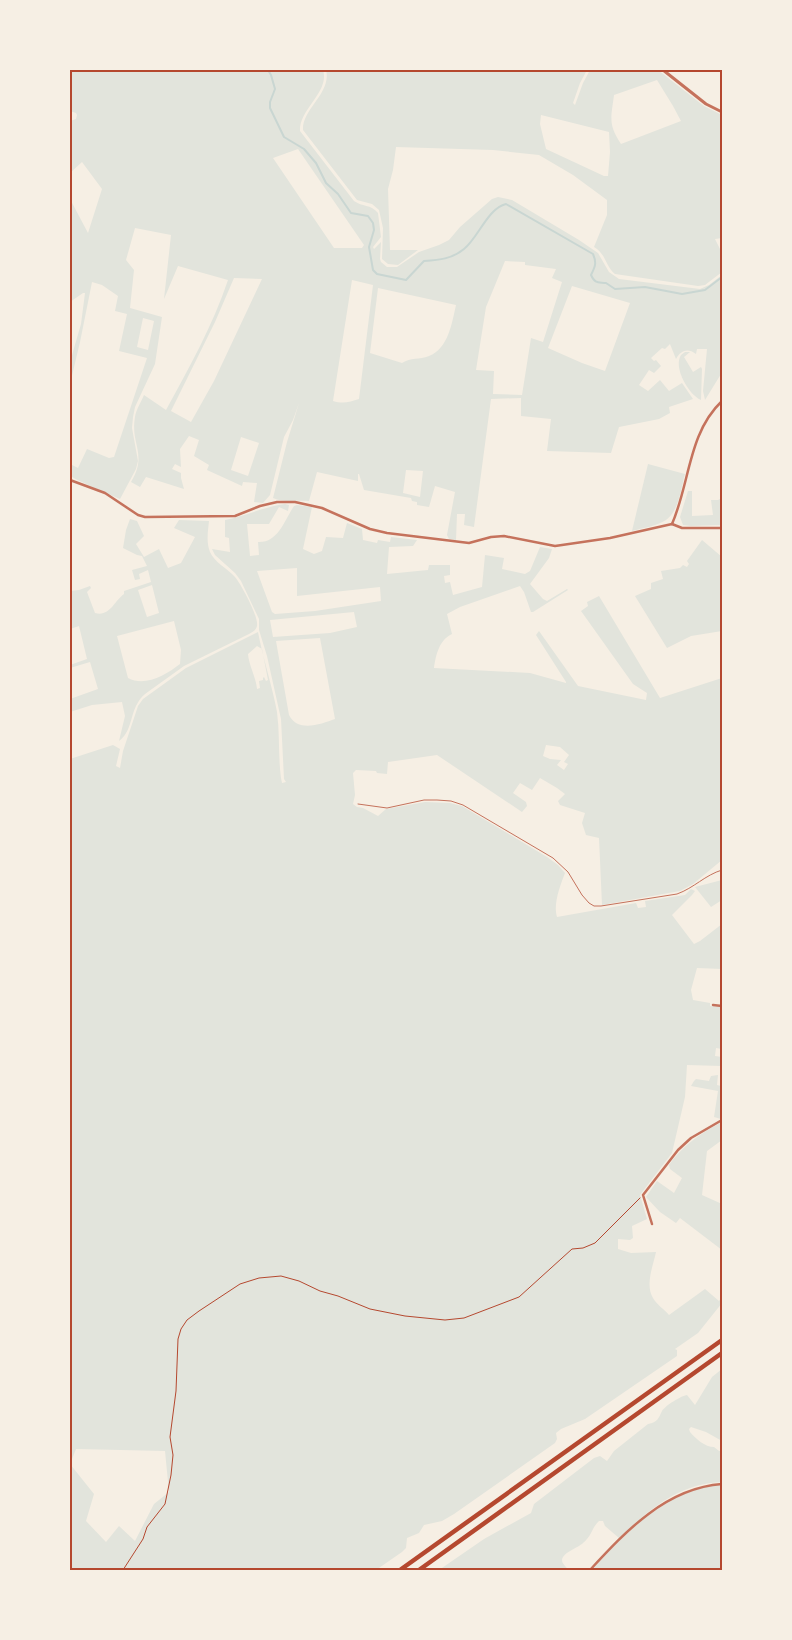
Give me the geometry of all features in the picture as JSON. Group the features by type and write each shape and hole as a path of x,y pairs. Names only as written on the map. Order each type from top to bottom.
{"highway":[{"path":"400,1570 722,1340"},
{"path":"419,1570 722,1353"}],"street":[{"path":"663,70 706,104 722,112"},
{"path":"672,524 681,504 694,446 710,415 722,401"},
{"path":"70,480 105,493 138,515 145,517 235,516 260,506 277,502 295,502 322,508 370,529 469,543 491,537 504,536 556,546 610,538 672,524 682,528 722,528"},
{"path":"713,1005 722,1006"},
{"path":"652,1224 642,1195 678,1150 691,1138 722,1120"},
{"path":"590,1570 629,1530 664,1502 682,1493 706,1485 722,1484"}],"lane":[{"path":"358,804 387,808 424,800 437,800 451,801 463,805 553,858 568,872 582,895 594,906 678,894 706,877 722,870"}],"path":[{"path":"123,1570 143,1538 147,1527 165,1504 173,1456 170,1437 176,1391 178,1339 184,1324 200,1311 240,1284 259,1278 281,1276 299,1281 320,1291 370,1309 405,1316 445,1320 464,1318 519,1297 572,1249 583,1248 595,1243 642,1195"}],"shaded area":[{"path":"70,70 323,70 322,86 304,115 300,131 354,201 372,208 378,213 381,237 373,247 374,249 381,242 380,259 387,267 397,267 419,252 449,240 460,227 492,199 498,197 512,200 598,253 609,272 619,279 700,289 722,275 721,374 705,400 703,391 707,349 697,349 696,354 685,351 676,359 670,344 665,349 662,348 651,358 654,361 656,360 661,366 654,373 649,370 639,385 648,391 660,380 669,391 682,383 693,399 669,407 670,413 659,419 619,427 611,453 547,451 551,419 521,416 521,398 491,399 474,527 464,525 465,514 457,514 456,540 449,539 447,535 455,492 435,486 429,507 417,505 417,502 412,501 411,498 364,490 359,474 358,481 317,472 309,501 286,501 273,498 299,403 284,437 270,495 263,503 254,502 257,483 243,482 242,486 207,470 209,465 194,456 199,440 189,436 180,449 181,467 175,464 172,469 181,473 184,489 146,477 140,487 131,482 136,472 138,461 136,469 120,499 73,478 70,472 70,464 78,468 87,449 109,458 114,457 147,358 119,351 127,314 115,311 118,296 102,285 92,282 70,384 70,362 81,324 85,293 70,302 70,199 88,233 102,189 82,162 70,173 70,121 76,119 76,113 70,111","holes":["298,149 364,245 362,248 334,248 273,158","135,228 171,235 164,299 178,266 228,280 208,330 166,410 144,395 137,409 134,426 138,461 132,428 135,407 155,364 162,317 130,308 134,270 126,260","505,261 525,262 525,265 556,269 552,278 562,282 543,342 531,338 522,395 493,394 494,371 476,370 486,307","234,278 262,279 214,381 191,422 171,411 215,322","352,280 373,285 359,399 346,402 333,401","572,286 630,303 605,371 548,348","378,288 456,305 445,342 435,353 402,363 370,353","143,318 154,321 148,350 137,347","241,437 259,443 248,476 231,470","406,470 423,471 420,497 403,493"]},
{"path":"326,70 587,70 573,103 575,105 590,70 658,70 704,106 722,115 722,238 715,239 722,253 722,272 705,285 698,286 615,274 609,268 601,253 594,247 607,215 607,200 573,175 539,155 493,150 396,147 388,189 390,250 418,250 398,265 388,264 382,259 383,228 379,210 372,204 357,200 303,130 307,115 321,94 327,78","holes":["657,80 681,121 621,144 611,121 614,95","541,115 609,132 608,176 604,176 546,149 540,124"]},
{"path":"685,352 690,352 684,357 693,372 701,367 702,369 701,400 691,392 680,373 679,360"},
{"path":"648,464 685,474 681,492 674,511 666,520 632,531"},
{"path":"688,491 692,491 692,516 713,515 711,500 722,498 722,525 683,525 680,517"},
{"path":"277,505 289,505 288,511 279,507 269,524 247,524 250,556 259,555 258,542 271,539 276,535 294,506 297,505 312,507 303,549 314,554 322,551 326,537 343,538 347,523 362,529 363,540 377,543 378,540 390,542 391,537 417,540 413,546 389,547 387,574 428,570 429,565 450,565 450,575 444,576 445,583 450,582 453,595 482,587 485,555 504,558 502,569 525,574 530,571 540,547 552,549 549,558 530,584 547,601 568,590 533,612 531,612 520,586 460,607 447,614 452,634 441,644 434,668 530,673 566,683 536,635 539,631 578,686 646,700 647,693 633,684 581,611 588,606 587,602 599,596 660,698 722,678 722,860 693,884 680,891 602,905 599,838 586,835 582,823 585,813 560,805 558,801 565,794 540,778 532,790 520,783 513,793 526,802 527,806 522,812 437,755 388,762 387,774 377,773 376,771 356,770 353,773 355,795 353,804 378,816 386,809 425,802 450,803 462,806 547,857 565,873 556,901 557,917 636,903 638,908 646,907 645,901 685,895 691,889 695,891 672,915 694,944 722,924 722,969 697,968 691,990 693,1000 710,1003 710,1006 722,1007 722,1049 716,1048 715,1056 722,1057 722,1066 687,1065 685,1097 672,1153 640,1195 647,1219 632,1226 633,1238 630,1240 618,1239 618,1249 631,1253 656,1252 650,1275 651,1293 656,1303 669,1315 705,1289 719,1301 722,1297 722,1303 698,1333 675,1349 677,1350 677,1356 585,1419 561,1429 556,1433 557,1439 555,1443 454,1514 442,1521 424,1525 419,1533 407,1538 406,1548 402,1552 376,1570 70,1570 70,1464 70,759 113,745 120,749 116,766 120,768 123,751 138,706 143,699 186,668 258,632 262,649 257,646 248,654 257,689 260,688 259,681 263,680 264,677 266,681 268,680 263,656 277,712 281,778 282,783 286,782 284,779 281,719 267,656 259,630 259,619 241,581 215,555 212,549 230,552 229,538 225,537 225,520","holes":["297,568 297,596 380,587 381,601 315,611 275,614 272,612 257,571","354,612 357,627 330,633 273,637 270,620","320,638 335,719 310,726 298,724 289,715 276,641","546,745 560,747 569,755 564,762 568,764 564,770 557,765 561,760 543,756","76,1449 165,1451 169,1492 154,1504 135,1541 119,1526 106,1542 86,1521 94,1494 70,1464"]},
{"path":"130,519 137,521 144,536 136,544 144,557 159,549 168,568 181,563 195,537 174,528 179,520 209,521 208,540 210,552 214,559 238,581 252,608 257,626 250,633 184,666 145,694 136,706 127,731 119,741 125,716 122,702 92,705 70,712 70,699 98,689 90,662 70,668 70,665 87,659 79,626 70,629 70,591 90,586 91,588 87,592 95,613 100,614 108,611 124,594 124,591 151,582 148,570 139,574 140,579 135,580 132,570 147,566 142,556 123,548","holes":["152,585 159,613 147,617 138,590","174,621 181,650 180,664 162,676 148,680 141,681 128,678 117,636"]},
{"path":"702,540 722,557 722,631 691,636 667,648 635,596 651,589 651,583 663,579 661,571 680,568 683,565 687,567 689,564 687,561"},
{"path":"722,880 722,900 711,907 695,887"},
{"path":"718,1075 717,1085 721,1086 722,1083 721,1119 714,1117 718,1091 691,1086 696,1079 709,1081 711,1076"},
{"path":"722,1122 722,1140 707,1151 702,1195 722,1204 722,1250 680,1218 676,1223 660,1212 646,1197 657,1181 674,1193 682,1178 670,1169 669,1165 680,1151 693,1140"},
{"path":"722,1369 722,1441 706,1432 691,1427 689,1429 692,1435 707,1446 722,1451 722,1482 692,1487 678,1493 653,1508 619,1538 605,1526 603,1521 599,1521 581,1545 563,1557 563,1563 568,1570 439,1570 484,1539 531,1513 534,1504 594,1458 600,1456 607,1461 614,1451 648,1424 656,1421 662,1411 674,1401 687,1395 695,1405 712,1377"},
{"path":"722,1485 722,1570 592,1570 619,1541 650,1514 684,1494"}],"waterway":[{"path":"268,70 275,89 270,102 270,108 284,137 304,149 316,163 326,183 338,194 351,213 368,216 373,223 374,230 369,247 373,270 377,274 406,280 424,261 455,255 469,244 488,217 506,204 593,254 595,262 591,275 592,278 595,281 606,283 615,289 645,287 682,294 705,290 722,277"}]}
